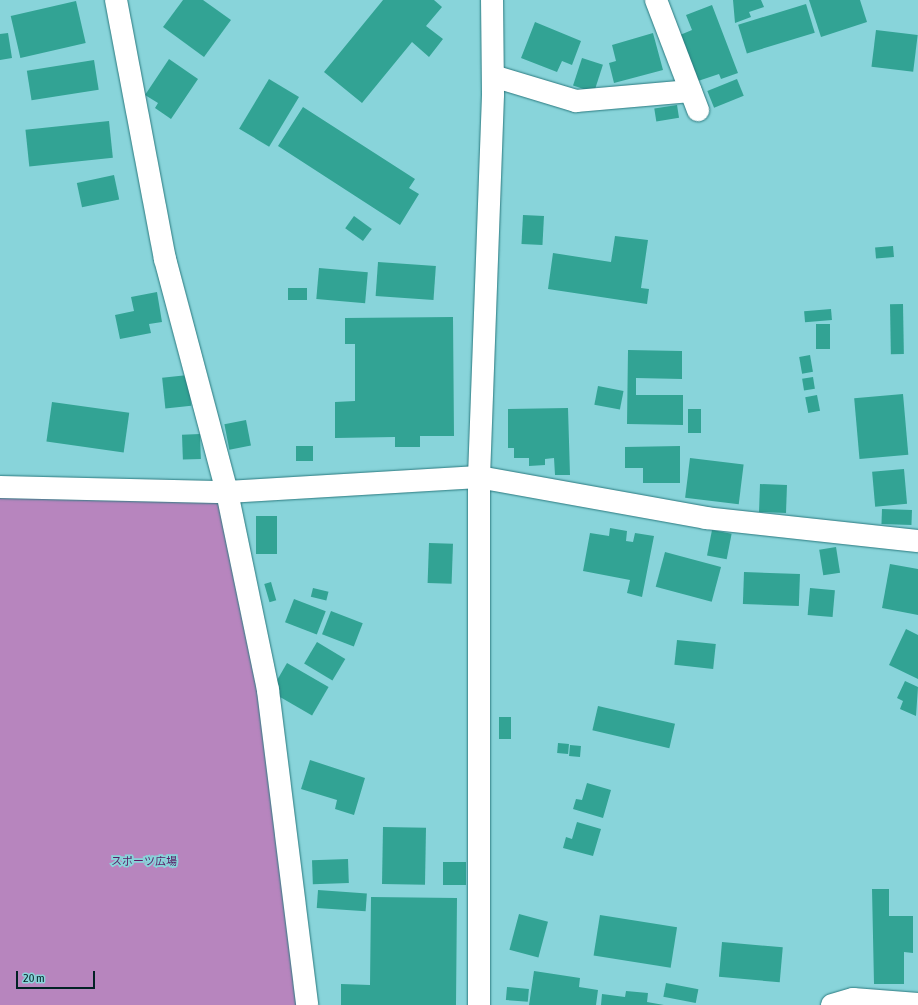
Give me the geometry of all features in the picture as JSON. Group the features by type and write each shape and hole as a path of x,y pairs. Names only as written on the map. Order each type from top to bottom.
{"street":[{"path":"116,0 165,259 226,492 268,690 307,1005"},
{"path":"479,1005 479,478 493,76 492,0"},
{"path":"493,76 576,101 695,101 656,0"},
{"path":"0,487 226,492 479,478 706,518 918,541"},
{"path":"832,1005 853,999 918,1004"}],"green space":[{"name":"スポーツ広場","path":"0,487 227,492 307,1005 0,1005"}],"building":[{"path":"183,0 203,0 231,20 204,57 163,27"},
{"path":"383,0 434,0 442,7 426,26 443,39 429,57 412,42 362,103 324,72"},
{"path":"733,0 761,0 764,7 749,12 751,17 735,23"},
{"path":"809,0 860,0 867,22 821,37"},
{"path":"76,1 86,43 20,58 11,16"},
{"path":"806,4 815,33 747,53 738,25"},
{"path":"712,5 738,73 721,79 719,74 698,81 680,35 692,30 686,15"},
{"path":"535,22 581,41 572,65 562,61 557,72 521,58"},
{"path":"876,30 918,35 913,72 871,67"},
{"path":"8,33 12,58 0,60 0,34"},
{"path":"653,33 663,70 614,83 609,63 616,61 612,45"},
{"path":"582,58 603,65 594,92 573,86"},
{"path":"169,59 198,79 171,119 155,108 158,103 145,95"},
{"path":"94,60 99,90 32,100 27,71"},
{"path":"269,79 299,97 269,147 239,129"},
{"path":"737,79 744,96 714,108 707,91"},
{"path":"677,105 679,118 656,121 654,109"},
{"path":"303,107 415,179 409,188 419,194 400,225 278,146"},
{"path":"109,121 113,158 29,167 25,130"},
{"path":"114,175 119,199 82,207 77,183"},
{"path":"523,215 544,216 542,245 521,244"},
{"path":"354,216 372,229 363,241 345,228"},
{"path":"615,236 648,240 641,288 649,289 647,304 548,289 553,253 611,262"},
{"path":"893,246 894,257 876,259 875,248"},
{"path":"378,262 436,266 433,300 376,296"},
{"path":"319,268 368,272 365,303 316,299"},
{"path":"288,288 307,288 307,300 288,300"},
{"path":"157,292 162,322 149,324 151,333 120,339 115,315 134,311 131,297"},
{"path":"890,304 903,304 904,354 891,354"},
{"path":"831,309 832,320 805,322 804,311"},
{"path":"453,317 454,436 420,436 420,447 395,447 395,437 335,438 335,402 355,401 355,344 345,344 345,318"},
{"path":"816,324 830,324 830,349 816,349"},
{"path":"628,350 682,351 682,379 636,378 636,395 683,395 683,425 627,424"},
{"path":"810,355 813,372 802,374 799,357"},
{"path":"188,375 191,406 165,409 162,378"},
{"path":"813,377 815,389 804,391 802,379"},
{"path":"598,386 624,391 620,410 594,405"},
{"path":"903,394 908,455 860,459 854,398"},
{"path":"817,395 820,411 808,413 805,397"},
{"path":"52,402 129,413 124,452 46,442"},
{"path":"568,408 570,475 555,475 554,458 545,459 545,465 529,466 529,458 514,458 514,448 508,448 508,409"},
{"path":"688,409 701,409 701,433 688,433"},
{"path":"246,420 251,446 229,450 224,424"},
{"path":"200,434 201,459 183,460 182,435"},
{"path":"296,446 313,446 313,461 296,461"},
{"path":"680,446 680,483 643,483 643,468 625,468 625,447"},
{"path":"690,458 744,465 739,504 685,498"},
{"path":"904,469 907,504 875,507 872,472"},
{"path":"760,484 787,485 786,513 759,512"},
{"path":"882,509 912,510 911,525 881,524"},
{"path":"256,516 277,516 277,554 256,554"},
{"path":"610,528 627,531 626,541 633,542 635,533 654,536 642,597 627,593 630,580 583,571 590,533 609,536"},
{"path":"712,530 732,534 727,559 707,556"},
{"path":"429,543 453,544 452,584 428,583"},
{"path":"836,547 840,573 823,575 819,550"},
{"path":"665,552 721,567 712,602 656,587"},
{"path":"890,564 918,569 918,615 882,608"},
{"path":"744,572 800,574 799,606 743,604"},
{"path":"271,582 276,600 270,602 264,584"},
{"path":"313,588 329,592 326,601 311,597"},
{"path":"810,588 835,590 833,617 808,615"},
{"path":"294,599 326,611 317,635 285,622"},
{"path":"331,611 363,623 354,647 322,634"},
{"path":"906,629 918,635 918,679 889,665"},
{"path":"677,640 716,644 713,669 674,665"},
{"path":"317,642 345,659 332,680 304,663"},
{"path":"287,663 329,687 312,716 270,692"},
{"path":"905,681 918,687 916,716 900,709 903,701 897,698"},
{"path":"598,706 675,724 669,748 592,730"},
{"path":"499,717 511,717 511,739 499,739"},
{"path":"558,743 569,744 568,754 557,753"},
{"path":"570,745 581,746 580,757 569,756"},
{"path":"310,760 365,778 354,815 335,809 337,800 301,789"},
{"path":"587,783 611,790 603,818 573,809 576,799 582,800"},
{"path":"577,822 601,829 593,856 563,848 566,837 572,839"},
{"path":"383,827 426,828 425,885 382,884"},
{"path":"348,859 349,883 313,884 312,860"},
{"path":"443,862 466,862 466,885 443,885"},
{"path":"872,889 889,889 889,916 913,916 913,953 904,952 904,984 874,984"},
{"path":"318,890 367,893 366,911 317,908"},
{"path":"371,897 457,898 456,1005 341,1005 341,984 370,985"},
{"path":"519,914 548,922 538,958 509,950"},
{"path":"600,915 677,927 671,968 594,955"},
{"path":"722,942 783,947 780,982 719,977"},
{"path":"534,971 580,978 579,987 598,990 596,1005 529,1005"},
{"path":"666,983 698,989 696,1003 663,997"},
{"path":"507,987 529,989 528,1002 506,1000"},
{"path":"626,991 648,993 647,1002 664,1005 601,1005 602,994 625,997"}]}
